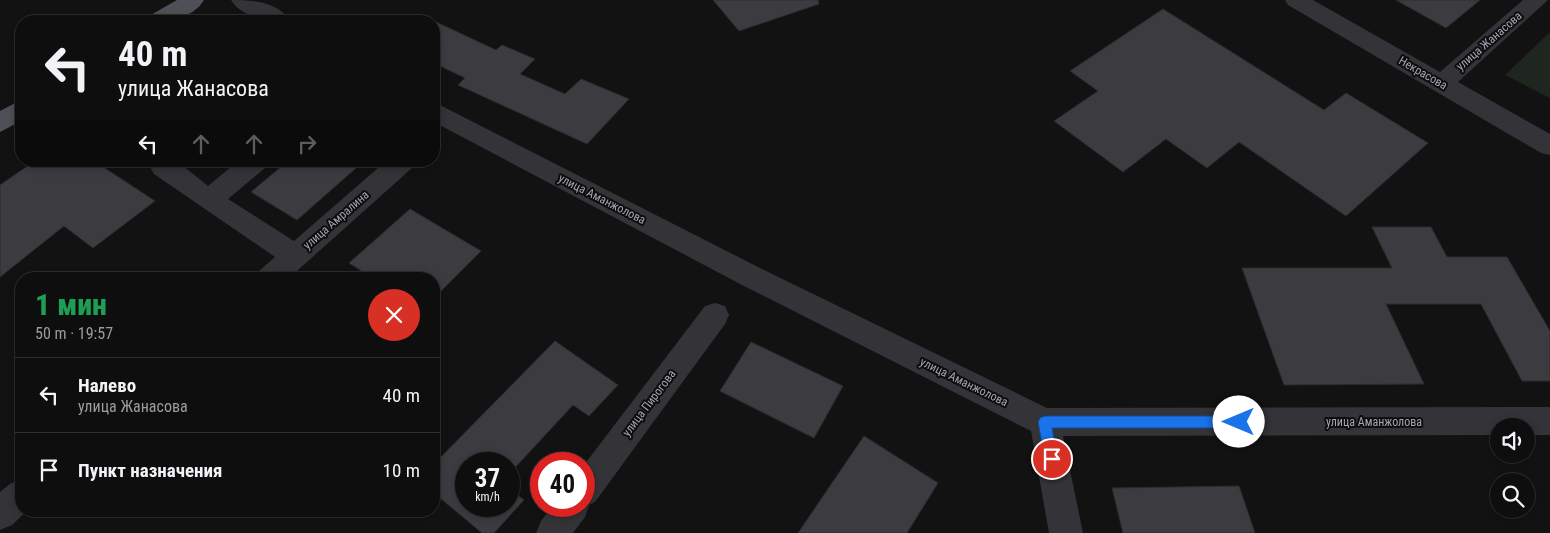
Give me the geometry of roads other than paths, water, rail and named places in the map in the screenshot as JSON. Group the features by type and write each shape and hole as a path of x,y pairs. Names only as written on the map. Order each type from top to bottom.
{"main road":[{"path":"168,15 194,0"},
{"path":"0,122 15,113"}],"street":[{"path":"242,0 268,15"},
{"name":"Некрасова","path":"1296,0 1550,146"},
{"name":"улица Жанасова","path":"1442,83 1537,0"},
{"name":"улица Аманжолова","path":"440,122 1045,422 1550,422"},
{"path":"163,167 209,200 295,256"},
{"path":"209,200 249,167"},
{"name":"улица Амралина","path":"277,272 396,167"},
{"name":"улица Пирогова","path":"595,476 715,315"},
{"path":"1045,422 1066,533"},
{"path":"0,514 15,501"},
{"path":"553,533 564,517"}]}
